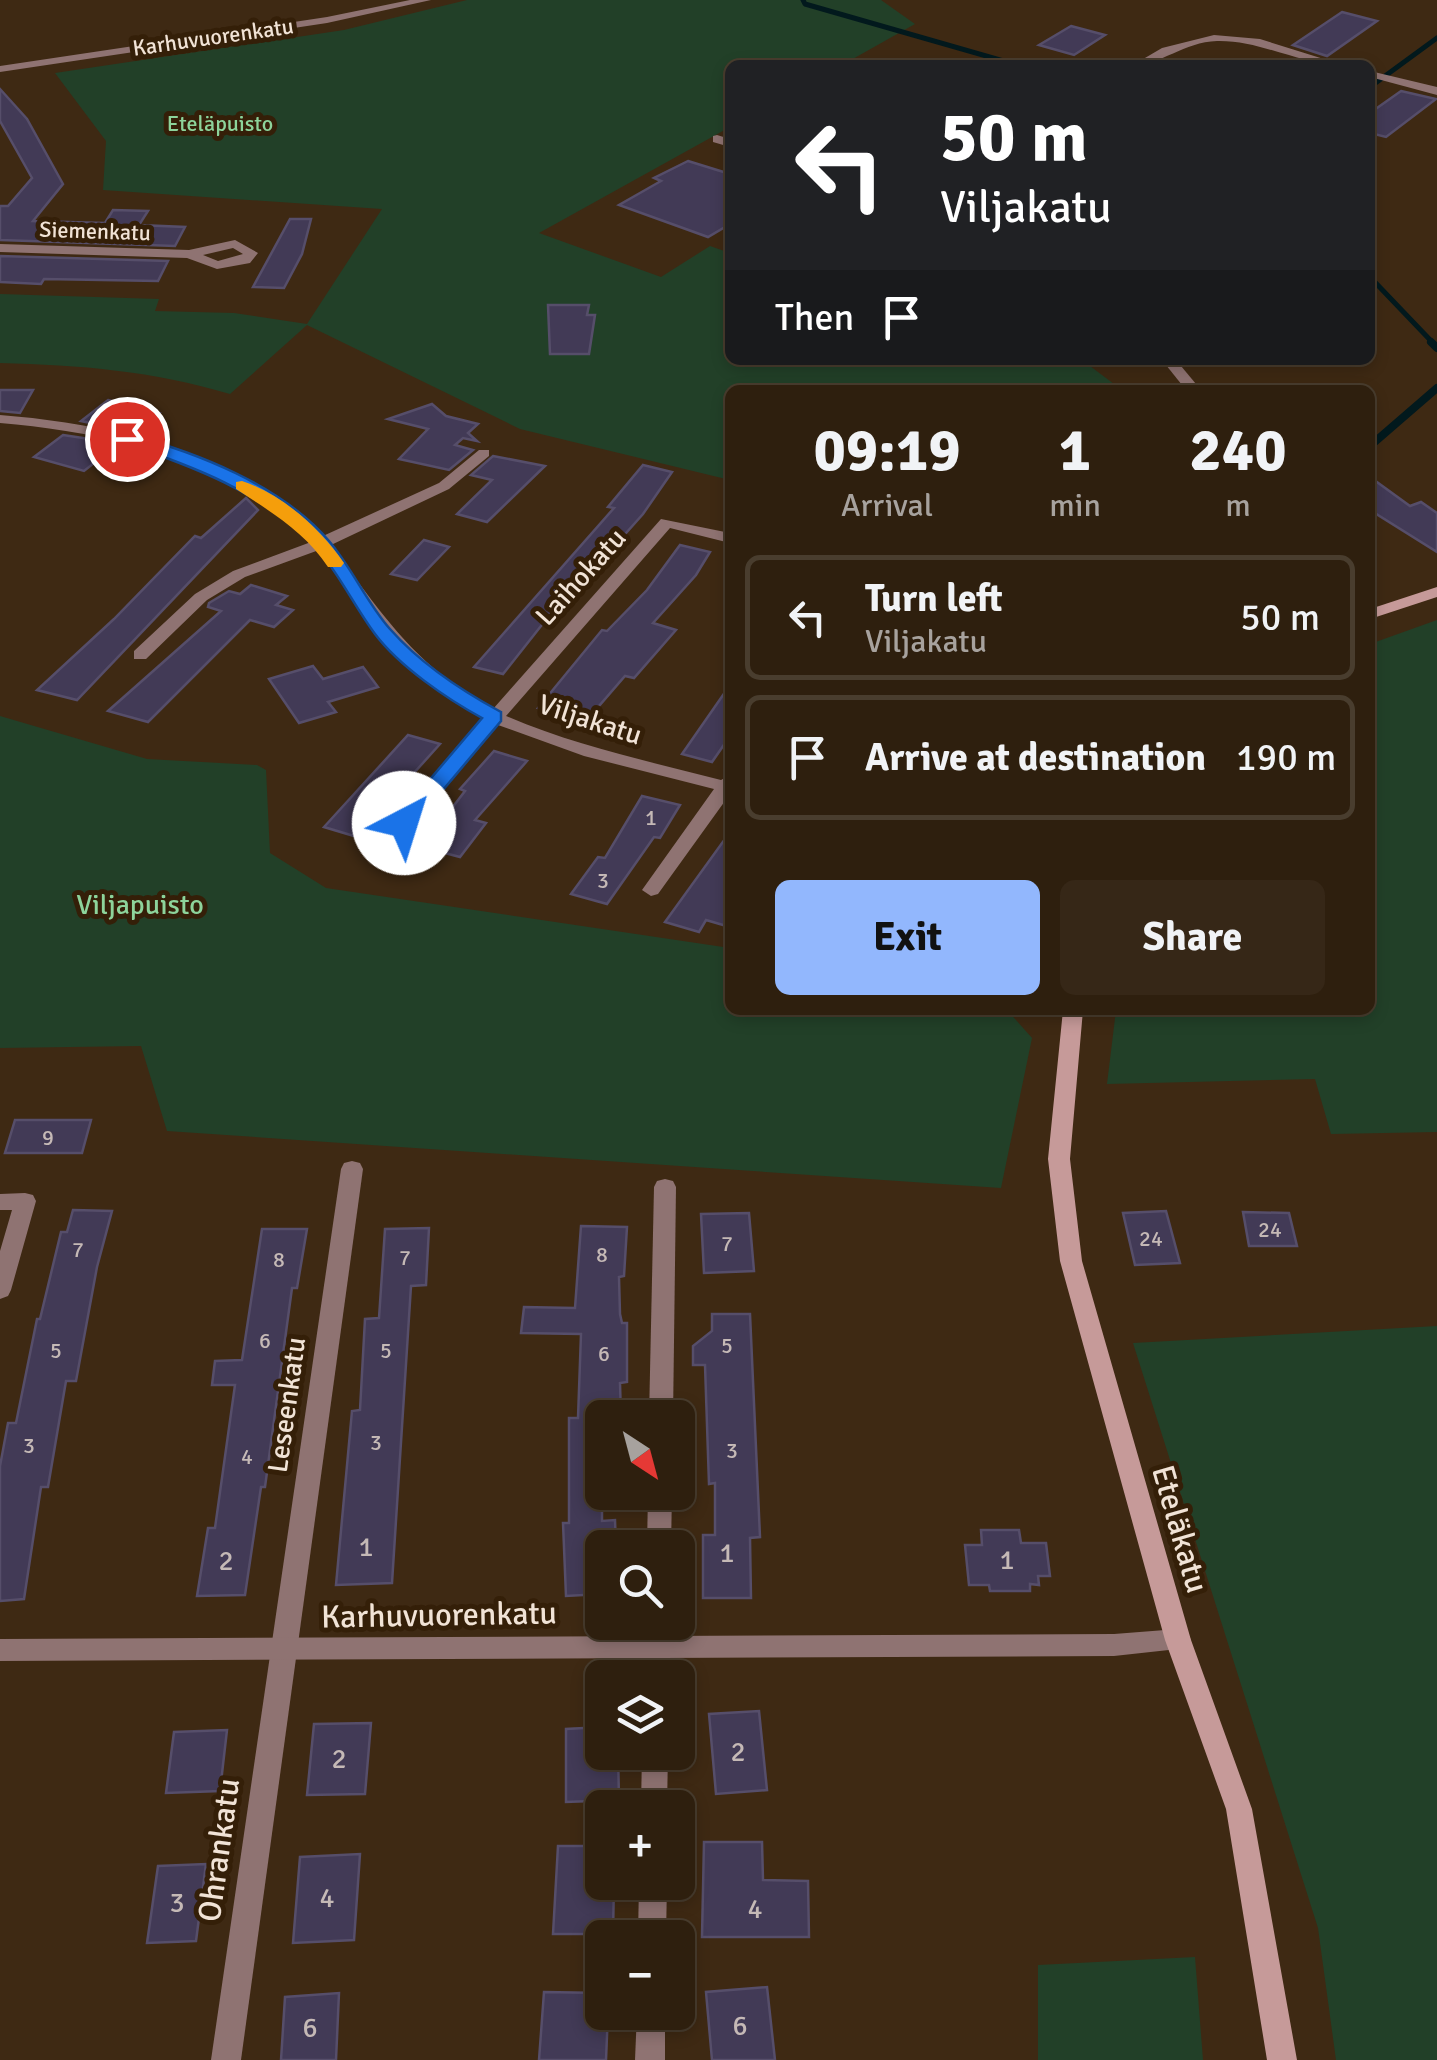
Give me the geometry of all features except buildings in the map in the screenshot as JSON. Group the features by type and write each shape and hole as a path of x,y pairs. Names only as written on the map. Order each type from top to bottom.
{"main road":[{"path":"1375,611 1437,592"},
{"name":"Eteläkatu","path":"1073,1015 1059,1159 1071,1261 1178,1640 1239,1809 1282,2060"}],"street":[{"name":"Karhuvuorenkatu","path":"0,69 328,20 426,0"},
{"path":"1147,60 1178,42 1217,36 1317,60"},
{"path":"1375,75 1437,91"},
{"name":"Siemenkatu","path":"0,248 190,254"},
{"path":"1174,365 1190,385"},
{"name":"Viljakatu","path":"0,419 41,420 86,428 186,458 254,491 322,543 384,634 456,696 560,742 725,784"},
{"path":"140,654 201,596 239,574 322,543 444,486 484,453"},
{"name":"Laihokatu","path":"494,716 666,522 725,537"},
{"path":"404,823 494,716"},
{"path":"651,890 725,789"},
{"name":"Leseenkatu","path":"282,1650 352,1169"},
{"path":"661,1400 665,1187"},
{"path":"0,1202 25,1202 0,1290"},
{"name":"Karhuvuorenkatu","path":"695,1635 1114,1645 1178,1640"},
{"name":"Karhuvuorenkatu","path":"0,1650 282,1650 585,1637"},
{"name":"Ohrankatu","path":"226,2060 282,1650"},
{"path":"650,2060 651,2030"}],"green space":[{"name":"Eteläpuisto","path":"467,0 881,0 915,24 851,60 725,60 725,130 539,233 661,277 710,246 725,251 725,365 1089,365 1115,385 725,385 725,479 520,429 307,325 230,394 116,371 0,363 0,294 159,299 155,311 234,313 307,324 382,209 103,190 106,141 55,73 344,30"},
{"path":"1437,620 1437,1132 1331,1134 1315,1079 1107,1084 1115,1015 1375,1015 1375,642"},
{"name":"Viljapuisto","path":"0,716 147,759 257,765 266,770 270,853 326,888 725,947 725,1015 1011,1015 1032,1038 1001,1188 167,1131 141,1046 0,1048"},
{"path":"1437,1326 1437,2060 1336,2060 1318,1928 1133,1343"},
{"path":"1195,1957 1203,2060 1038,2060 1038,1965"}],"waterway":[{"path":"803,0 805,4 1001,60"},
{"path":"1375,83 1437,38"},
{"path":"1375,282 1434,344"},
{"path":"1431,342 1437,348"},
{"path":"1375,442 1437,388"}],"slow traffic":[{"path":"242,486 288,515 322,543 335,563"}],"route":[{"path":"127,439 186,458 254,491 288,515 322,543 384,634 456,696 494,716 404,823"}]}
